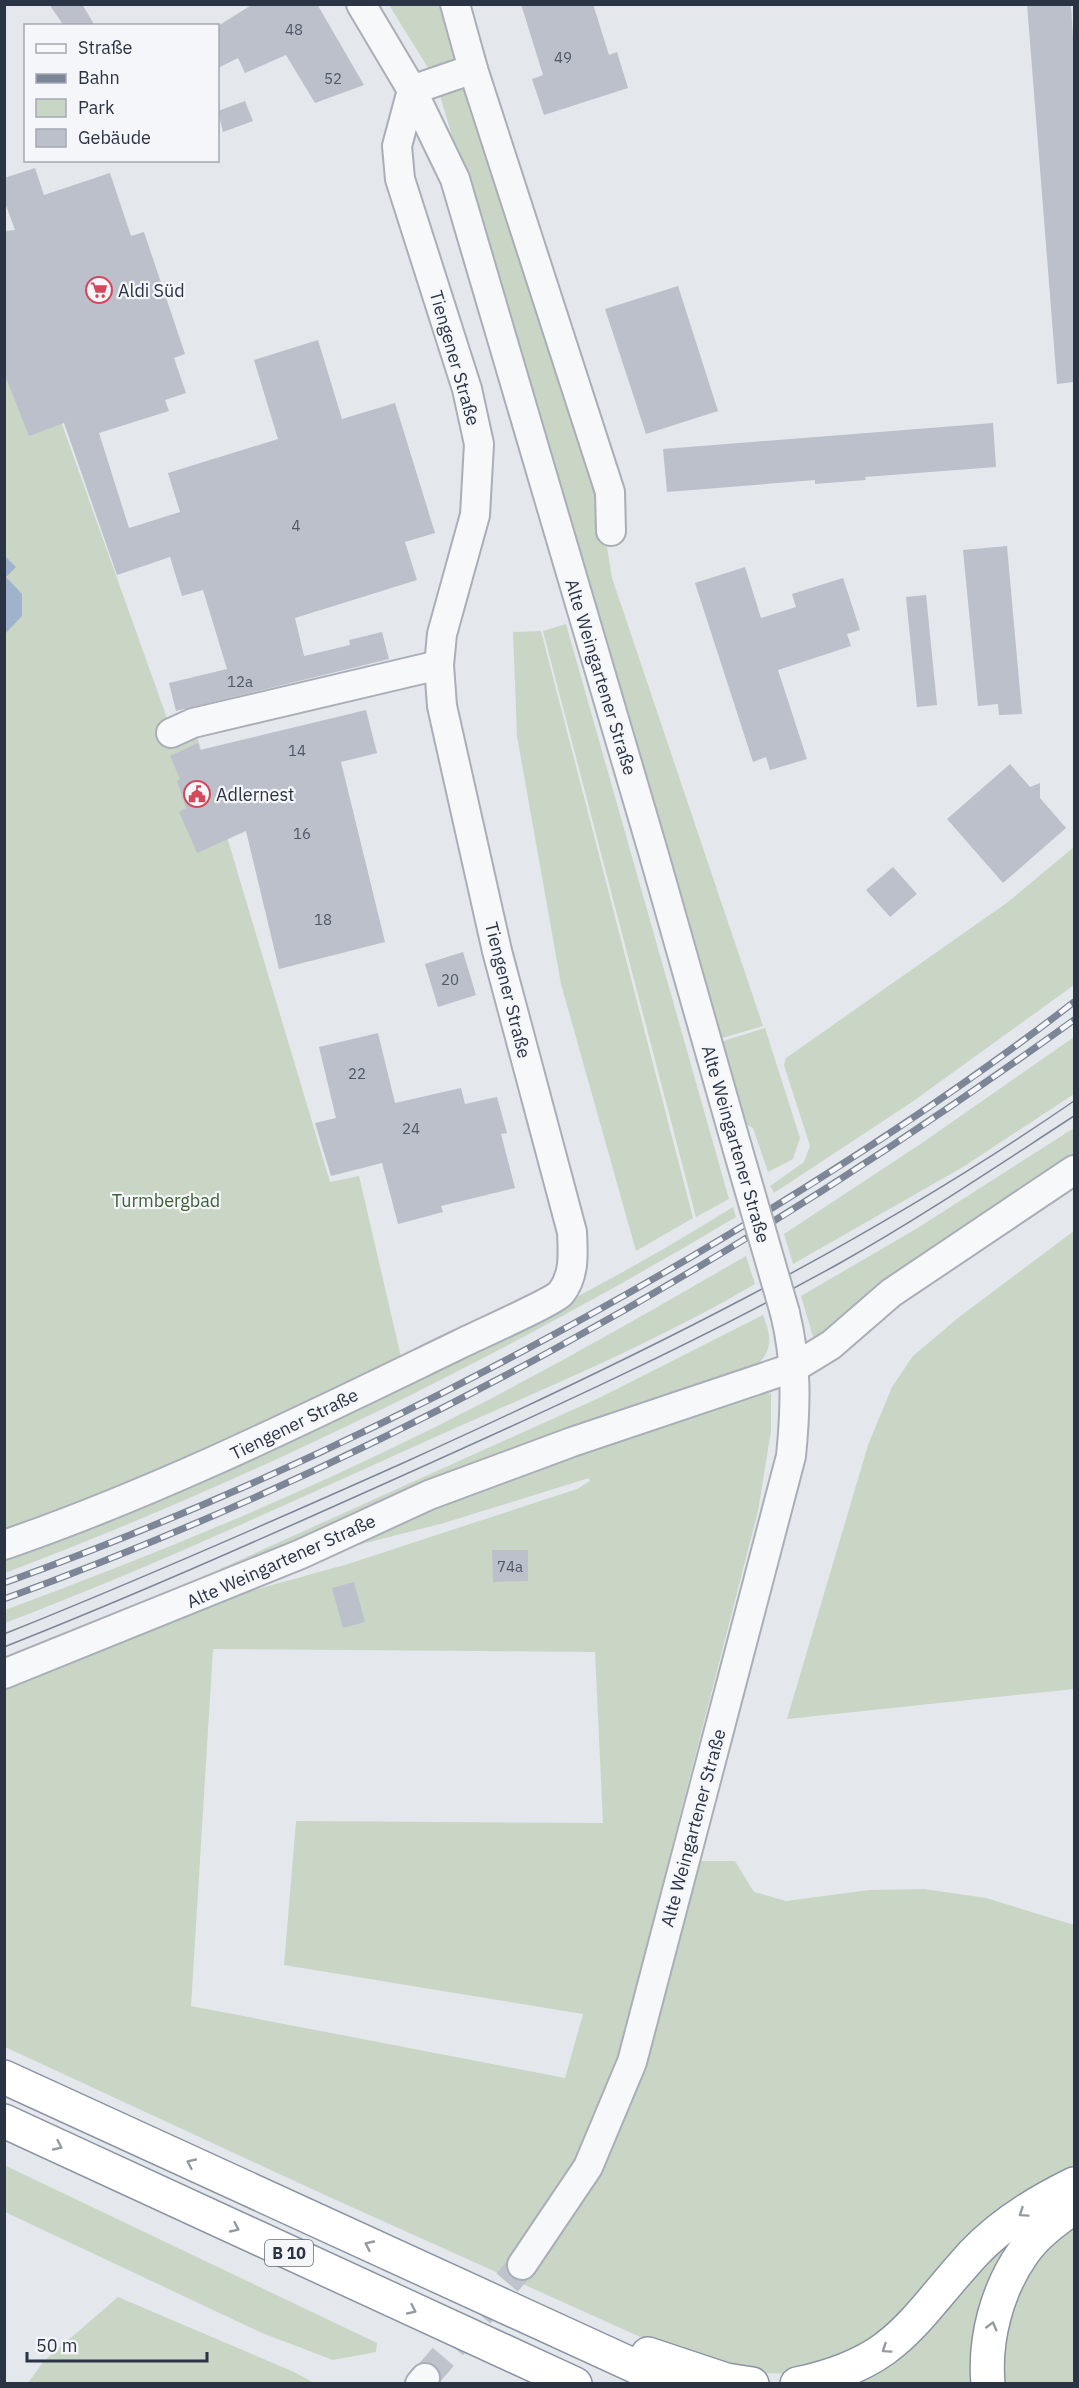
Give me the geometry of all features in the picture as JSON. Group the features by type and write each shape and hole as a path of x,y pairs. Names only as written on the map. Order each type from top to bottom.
{"highway":[{"name":"B 10","path":"4,2077 674,2384"},
{"name":"B 10","path":"4,2121 575,2384"},
{"path":"797,2384 831,2377 864,2363 891,2346 917,2321 974,2254 998,2230 1026,2210 1074,2184"},
{"path":"988,2384 986,2363 990,2330 1000,2298 1023,2253 1046,2228 1074,2207"},
{"path":"498,2304 726,2380 752,2384"}],"street":[{"name":"Alte Weingartener Straße","path":"362,4 412,90 455,179 654,855 785,1313 795,1367 796,1405 791,1456 632,2062 588,2167 522,2265"},
{"path":"455,4 473,69 610,492 611,531"},
{"path":"412,90 473,69"},
{"name":"Tiengener Straße","path":"4,1545 76,1520 176,1480 560,1294 573,1265 572,1232 497,951 442,706 439,665 442,634 452,591 475,515 479,444 467,388 400,179 397,146 412,90"},
{"path":"171,733 193,723 439,665"},
{"path":"795,1367 831,1345 891,1293 1074,1170"},
{"name":"Alte Weingartener Straße","path":"4,1674 301,1554 429,1495 572,1442 795,1367"}],"green space":[{"path":"389,5 445,5 464,65 432,74"},
{"path":"466,82 598,491 612,578 763,1026 719,1039 439,92"},
{"name":"Turmbergbad","path":"4,262 167,718 190,713 330,1182 359,1176 402,1361 224,1447 4,1536"},
{"path":"566,624 729,1199 696,1217 543,631"},
{"path":"541,631 693,1218 636,1251 561,984 517,736 513,632"},
{"path":"1074,847 1074,985 912,1102 774,1193 770,1186 804,1162 810,1146 784,1065 786,1058 1008,902"},
{"path":"765,1028 800,1138 793,1159 768,1172 753,1128 744,1123 720,1042"},
{"path":"1074,1037 1074,1094 963,1167 793,1264 784,1234 922,1143"},
{"path":"1074,1128 1074,1161 814,1340 801,1296 916,1229"},
{"path":"733,1207 736,1217 648,1268 559,1318 378,1411 193,1496 5,1573 5,1557 283,1437 467,1353 646,1259"},
{"path":"1074,1231 1074,1689 787,1719 868,1445 892,1387 913,1356 958,1318"},
{"path":"746,1256 755,1284 677,1327 596,1366 220,1534 5,1623 5,1610 216,1527 321,1482 423,1433 546,1369"},
{"path":"763,1315 768,1329 769,1343 765,1355 755,1366 100,1623 601,1397"},
{"path":"771,1393 771,1431 758,1511 661,1889 630,2026 606,2102 569,2183 513,2260 535,2270 592,2186 631,2098 697,1861 735,1861 754,1892 786,1901 869,1890 924,1889 986,1898 1074,1925 1074,2173 1039,2191 996,2219 962,2251 880,2339 855,2355 826,2367 778,2374 752,2372 687,2358 327,2196 5,2047 5,1688 254,1590 348,1564 577,1489 590,1481 589,1478 444,1523 346,1548 345,1542 436,1504 732,1398","holes":["213,1649 595,1652 603,1823 296,1821 284,1965 583,2014 565,2078 191,2006"]},
{"path":"4,2165 377,2343 376,2352 333,2360 262,2333 5,2212"},
{"path":"1035,2216 979,2383 842,2384"},
{"path":"1074,2220 1074,2383 999,2384 1000,2335 1031,2263"},
{"path":"118,2297 294,2372 314,2383 28,2383 44,2361"}],"water":[{"path":"4,555 16,567 6,577 22,594 22,616 5,634"}],"building":[{"path":"49,4 82,4 94,24 63,24"},
{"path":"253,4 317,4 364,85 315,103 286,55 245,73 238,58 219,68 219,25"},
{"path":"521,4 593,4 609,55 617,52 628,88 544,115 532,79 543,75"},
{"path":"1027,4 1071,4 1074,54 1074,382 1057,384"},
{"path":"245,101 253,121 223,132 219,111"},
{"path":"35,168 44,195 110,173 131,236 144,232 185,354 174,358 186,393 165,400 169,411 99,433 129,528 180,512 168,473 278,439 254,360 318,340 342,419 395,403 435,533 405,542 417,580 295,618 304,656 350,645 349,640 382,632 389,659 176,711 169,683 227,669 203,590 182,596 170,557 117,575 64,423 29,436 4,373 4,231 15,230 4,200 4,178"},
{"path":"678,286 718,411 646,434 605,309"},
{"path":"993,423 996,467 865,477 866,480 815,484 815,480 667,492 663,449"},
{"path":"1007,546 1022,714 999,715 998,704 978,706 963,550"},
{"path":"745,567 761,618 796,607 792,594 843,578 860,630 847,634 851,646 778,670 807,759 770,770 766,757 753,762 695,583"},
{"path":"926,595 937,705 917,707 906,597"},
{"path":"366,710 377,753 341,762 385,942 279,969 246,831 197,853 179,812 186,808 177,781 180,779 170,756 198,743 200,750"},
{"path":"1010,764 1030,787 1040,783 1040,798 1066,828 1003,883 947,819"},
{"path":"893,867 917,894 890,917 866,890"},
{"path":"463,952 476,995 438,1007 425,964"},
{"path":"378,1033 395,1103 461,1088 465,1104 497,1097 507,1133 501,1134 515,1188 441,1206 443,1212 398,1224 382,1163 331,1176 315,1123 336,1118 319,1047"},
{"path":"492,1550 528,1550 528,1581 493,1582"},
{"path":"354,1582 365,1622 343,1628 332,1588"}],"tunnel":[{"path":"425,2378 522,2265"}],"tram line":[{"path":"4,1634 105,1593 403,1463 662,1341 831,1252 994,1154 1074,1101"},
{"path":"4,1647 291,1526 501,1431 672,1350 870,1246 1074,1116"}],"railway":[{"path":"4,1583 93,1550 269,1476 441,1394 525,1350 691,1257 887,1136 982,1071 1074,1002"},
{"path":"4,1599 147,1543 288,1483 425,1417 560,1346 692,1271 821,1191 949,1108 1074,1020"}],"place":[{"name":"Aldi Süd","path":"99,290"},
{"name":"Adlernest","path":"197,794"}]}
